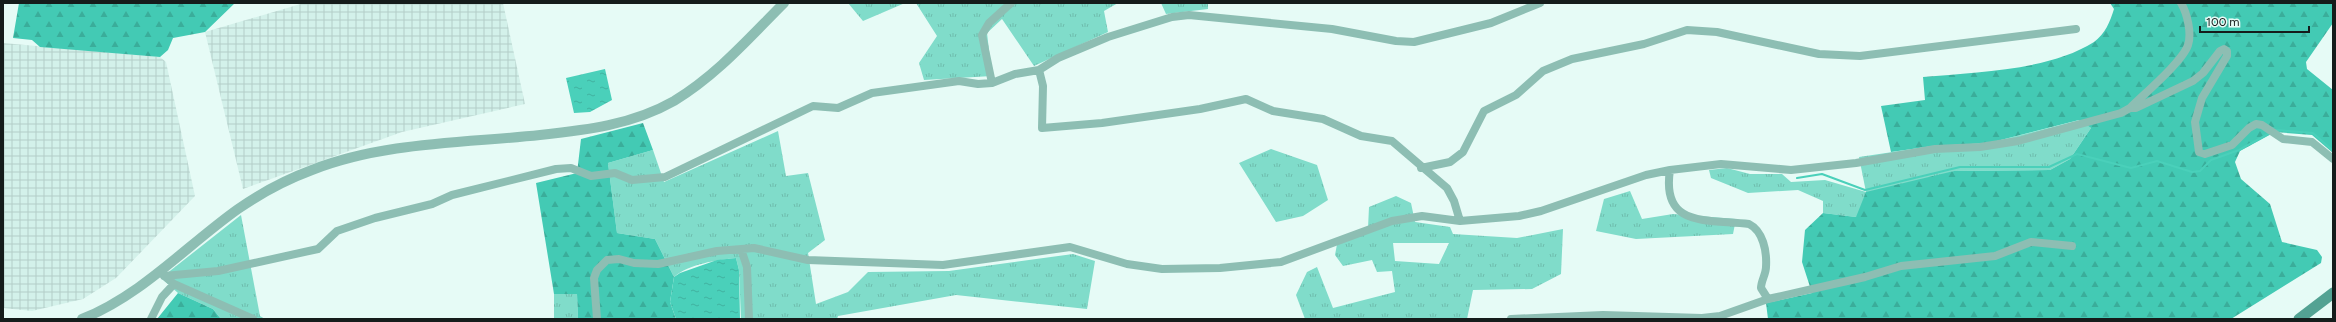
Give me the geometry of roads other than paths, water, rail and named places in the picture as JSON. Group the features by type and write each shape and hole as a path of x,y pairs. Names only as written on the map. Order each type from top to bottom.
{"main road":[{"path":"2299,319 2333,293"}],"street":[{"path":"82,319 121,300 162,274 238,209 264,192 312,170 346,158 412,146 604,127 650,112 672,102 718,70 741,49 784,3"},
{"path":"992,82 982,34 989,23 1012,3"},
{"path":"162,274 218,270 318,249 337,231 375,218 432,204 452,195 556,169 571,168 591,176 615,173 632,180 665,177 813,106 838,108 872,93 959,81 978,84 992,82 1015,74 1039,70 1058,58 1108,37 1172,17 1189,15 1316,27 1396,41 1414,42 1491,23 1540,3"},
{"path":"597,319 594,278 597,270 607,260 619,259 634,263 658,264 717,251 754,248 808,260 943,265 1070,247 1143,267 1220,268 1281,262 1392,221 1422,216 1460,221 1496,219 1541,211 1646,175 1670,170 1721,164 1751,168 1805,170 1935,149 1980,147 2018,141 2121,113 2130,108 2180,58 2188,46 2189,33 2184,8 2181,3"},
{"path":"1420,168 1450,162 1463,152 1484,111 1516,95 1543,71 1572,59 1644,44 1687,30 1717,32 1819,54 1860,56 2076,29"},
{"path":"2130,108 2136,108 2193,81 2202,73 2220,51 2224,49 2227,51 2227,56 2202,98 2194,122 2199,152 2205,154 2232,145 2249,128 2256,124 2283,139 2312,142 2333,159"},
{"path":"1039,70 1042,86 1042,128 1102,123 1200,110 1246,99 1273,111 1323,119 1361,136 1392,141 1420,168 1447,188 1454,201 1460,221"},
{"path":"1670,170 1668,187 1671,202 1679,212 1690,217 1749,224 1757,228 1762,237 1766,268 1761,288 1768,299"},
{"path":"1511,319 1604,315 1702,318 1720,316 1768,299 1865,277 1901,266 1995,256 2031,242 2072,246"},
{"path":"741,249 746,267 749,319"},
{"path":"162,274 174,284 253,319"},
{"path":"151,319 162,298 174,284"}],"water":[{"path":"605,69 612,100 590,112 574,113 566,78"},
{"path":"736,258 739,270 740,319 676,319 670,302 674,277 680,273 717,260"}],"waterway":[{"path":"2276,130 2313,133 2333,151"},
{"path":"1797,178 1822,174 1865,190 1960,167 2049,167 2077,154 2131,168 2157,161 2192,172 2200,171 2211,160 2239,150 2270,133"}]}
